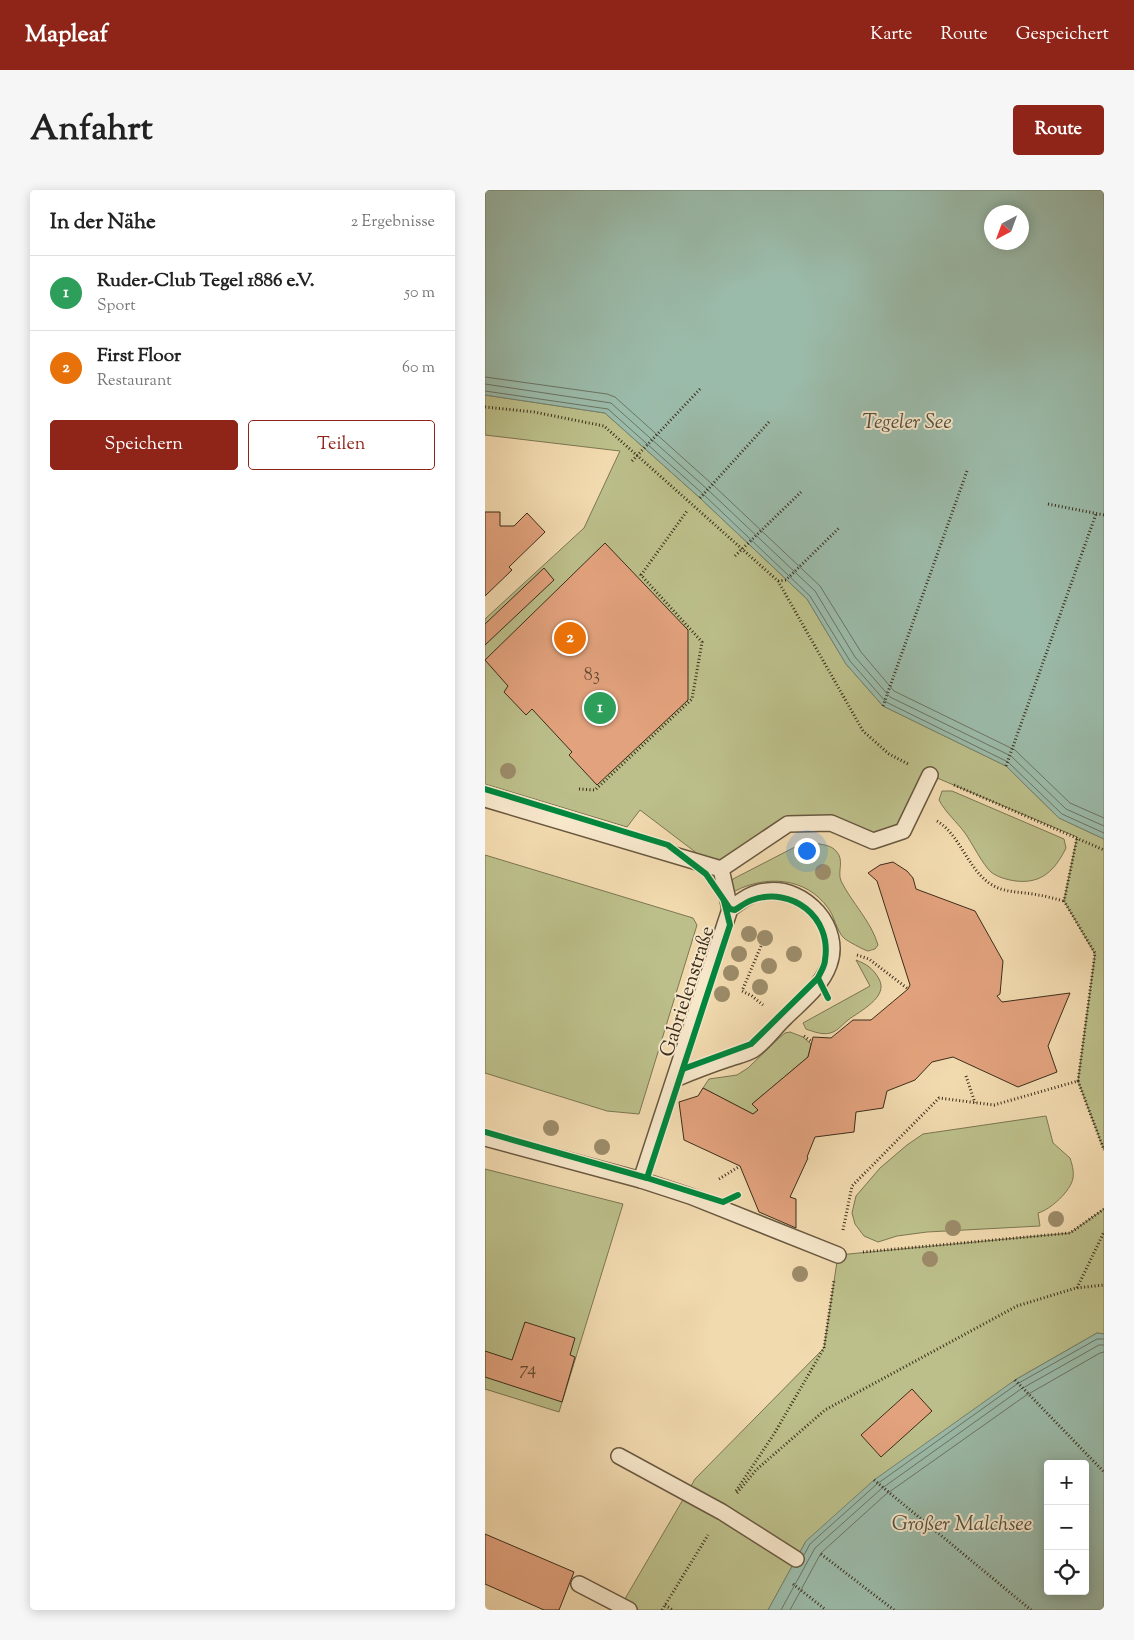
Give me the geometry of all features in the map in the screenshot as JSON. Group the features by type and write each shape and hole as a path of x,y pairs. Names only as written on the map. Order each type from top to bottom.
{"lane":[{"path":"721,869 788,824 831,823 873,841 903,831 930,775"},
{"path":"485,800 721,869"},
{"path":"721,869 730,909"},
{"name":"Gabrielenstraße","path":"641,1180 730,909 748,895 767,890 782,891 809,903 828,928 832,943 830,964 820,984 754,1049 675,1079"},
{"path":"485,1138 641,1180 690,1196 838,1255"},
{"path":"619,1456 721,1512 796,1559"},
{"path":"579,1584 629,1610"}],"path":[{"path":"632,461 701,388"},
{"path":"485,407 534,412 604,426 778,581 863,731 889,754 930,775 1104,850"},
{"path":"700,498 769,422"},
{"path":"883,706 967,471"},
{"path":"735,556 801,492"},
{"path":"1048,504 1104,515"},
{"path":"579,790 595,790 692,699 703,642 641,574 687,512"},
{"path":"1006,766 1096,514"},
{"path":"778,581 786,580 840,527"},
{"path":"913,809 939,822 957,841 975,868 989,883 1009,892 1036,894 1064,901"},
{"path":"1077,838 1064,901 1095,953 1078,1081 1104,1150"},
{"path":"752,996 742,991 761,946"},
{"path":"855,954 869,959 908,989"},
{"path":"804,1036 812,1042"},
{"path":"967,1076 975,1103"},
{"path":"662,1610 721,1512 774,1434 824,1348 838,1255 852,1186 939,1098 994,1105 1078,1081"},
{"path":"717,1180 740,1166"},
{"path":"838,1255 1070,1233 1104,1209"},
{"path":"1076,1288 1104,1232"},
{"path":"721,1512 756,1470 825,1410 1017,1306 1076,1288 1104,1286"},
{"path":"1015,1380 1104,1472"},
{"path":"874,1480 1031,1610"},
{"path":"820,1553 894,1610"},
{"path":"792,1584 826,1610"},
{"path":"665,1605 673,1610"}],"green space":[{"path":"485,395 605,413 700,498 807,599 846,664 883,706 1006,766 1059,818 1104,839 1104,1150 1078,1081 1095,954 1064,901 1077,837 930,775 903,831 873,841 831,823 788,824 715,867 640,810 627,827 485,784 485,619 584,528 620,451 485,435"},
{"path":"942,791 952,791 1064,839 1066,848 1052,869 1040,878 1016,881 996,875 988,869 965,833 942,805 939,800"},
{"path":"815,843 832,848 839,854 841,881 875,936 878,945 875,949 868,951 844,938 839,932 830,911 809,890 785,882 772,881 747,886 735,891 730,887 733,879 795,847"},
{"path":"485,855 693,918 697,925 639,1114 607,1111 485,1073"},
{"path":"856,960 869,967 879,979 881,986 877,998 833,1032 823,1034 806,1029 803,1023 870,986"},
{"path":"790,1032 803,1037 811,1044 808,1057 752,1104 758,1110 753,1114 703,1088 709,1079 737,1075 748,1068 779,1038 785,1033"},
{"path":"1046,1116 1053,1143 1070,1158 1073,1175 1071,1183 1064,1194 1048,1208 1038,1213 1040,1226 927,1232 897,1236 878,1242 864,1236 855,1224 852,1213 856,1196 880,1168 923,1134"},
{"path":"485,1169 623,1204 559,1412 485,1389"},
{"path":"1104,1209 1104,1334 1097,1333 1015,1380 806,1541 768,1610 623,1610 626,1597 695,1479 824,1348 838,1255 1070,1233"}],"water":[{"name":"Tegeler See","path":"485,190 1104,190 1104,839 1059,818 1006,766 883,706 846,664 807,599 700,498 605,413 485,395"},
{"name":"Großer Malchsee","path":"1097,1333 1104,1334 1104,1610 768,1610 806,1541 874,1480 1015,1380"}],"building":[{"path":"485,512 500,512 500,526 514,526 527,513 545,532 509,567 512,570 485,596"},
{"path":"605,543 688,630 688,700 597,785 569,755 572,752 532,709 526,715 504,692 508,686 485,660"},
{"path":"544,568 554,580 485,645 485,624"},
{"path":"893,862 907,871 913,878 916,889 975,911 1003,961 1000,994 997,996 1002,1002 1070,993 1048,1046 1057,1072 1018,1087 953,1057 932,1062 915,1080 887,1091 883,1108 856,1112 854,1132 815,1137 808,1158 790,1197 796,1199 796,1228 759,1212 740,1166 684,1140 679,1102 698,1096 703,1088 753,1114 758,1110 752,1104 808,1057 813,1037 831,1038 853,1020 871,1020 908,989 910,985 877,881 868,873 880,865"},
{"path":"525,1322 575,1338 570,1355 575,1357 562,1402 485,1377 485,1351 512,1360"},
{"path":"912,1389 932,1411 881,1457 861,1435"},
{"path":"485,1534 574,1572 559,1610 544,1610 485,1584"}],"cycle path":[{"path":"485,789 668,845 706,874 730,909 735,910 750,901 767,897 781,897 795,901 816,918 822,931 826,945 825,960 818,978 828,998"},
{"path":"724,901 730,925 647,1178 723,1202 738,1195"},
{"path":"683,1069 751,1044 818,978"},
{"path":"485,1132 647,1178"}],"place":[{"name":"First Floor","path":"570,638"},
{"name":"Ruder-Club Tegel 1886 e.V.","path":"600,708"}]}
